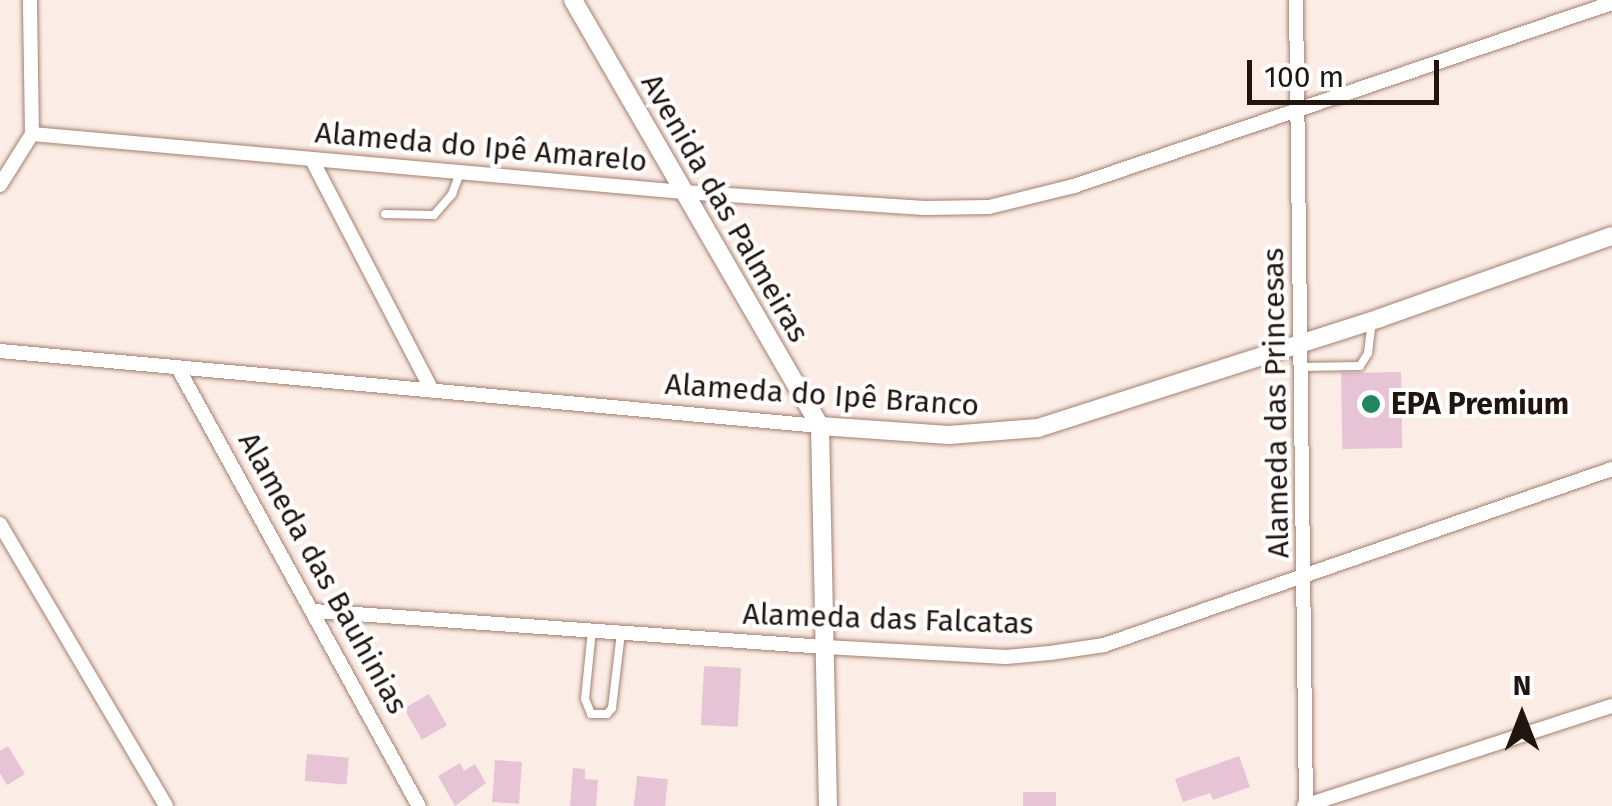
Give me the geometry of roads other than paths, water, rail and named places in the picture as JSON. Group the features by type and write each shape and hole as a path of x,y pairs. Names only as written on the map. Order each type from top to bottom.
{"street":[{"path":"0,185 32,134 30,0"},
{"name":"Avenida das Palmeiras","path":"573,0 820,426 828,806"},
{"name":"Alameda das Princesas","path":"1296,0 1306,574 1305,806"},
{"name":"Alameda do Ipê Amarelo","path":"32,134 683,192 924,208 989,207 1074,186 1612,3"},
{"path":"312,160 432,391"},
{"name":"Alameda do Ipê Branco","path":"0,351 820,426 949,435 1016,432 1066,420 1372,320 1612,236"},
{"name":"Alameda das Bauhinias","path":"178,368 419,806"},
{"name":"Alameda das Falcatas","path":"312,611 826,647 1006,657 1050,653 1104,644 1612,469"},
{"path":"0,524 166,806"},
{"path":"1305,806 1612,706"}],"lane":[{"path":"385,214 434,215 452,194 460,173"},
{"path":"1302,368 1360,366 1368,352 1372,320"},
{"path":"592,630 585,699 591,714 607,714 612,708 621,632"}],"place":[{"name":"EPA Premium","path":"1371,404"}]}
